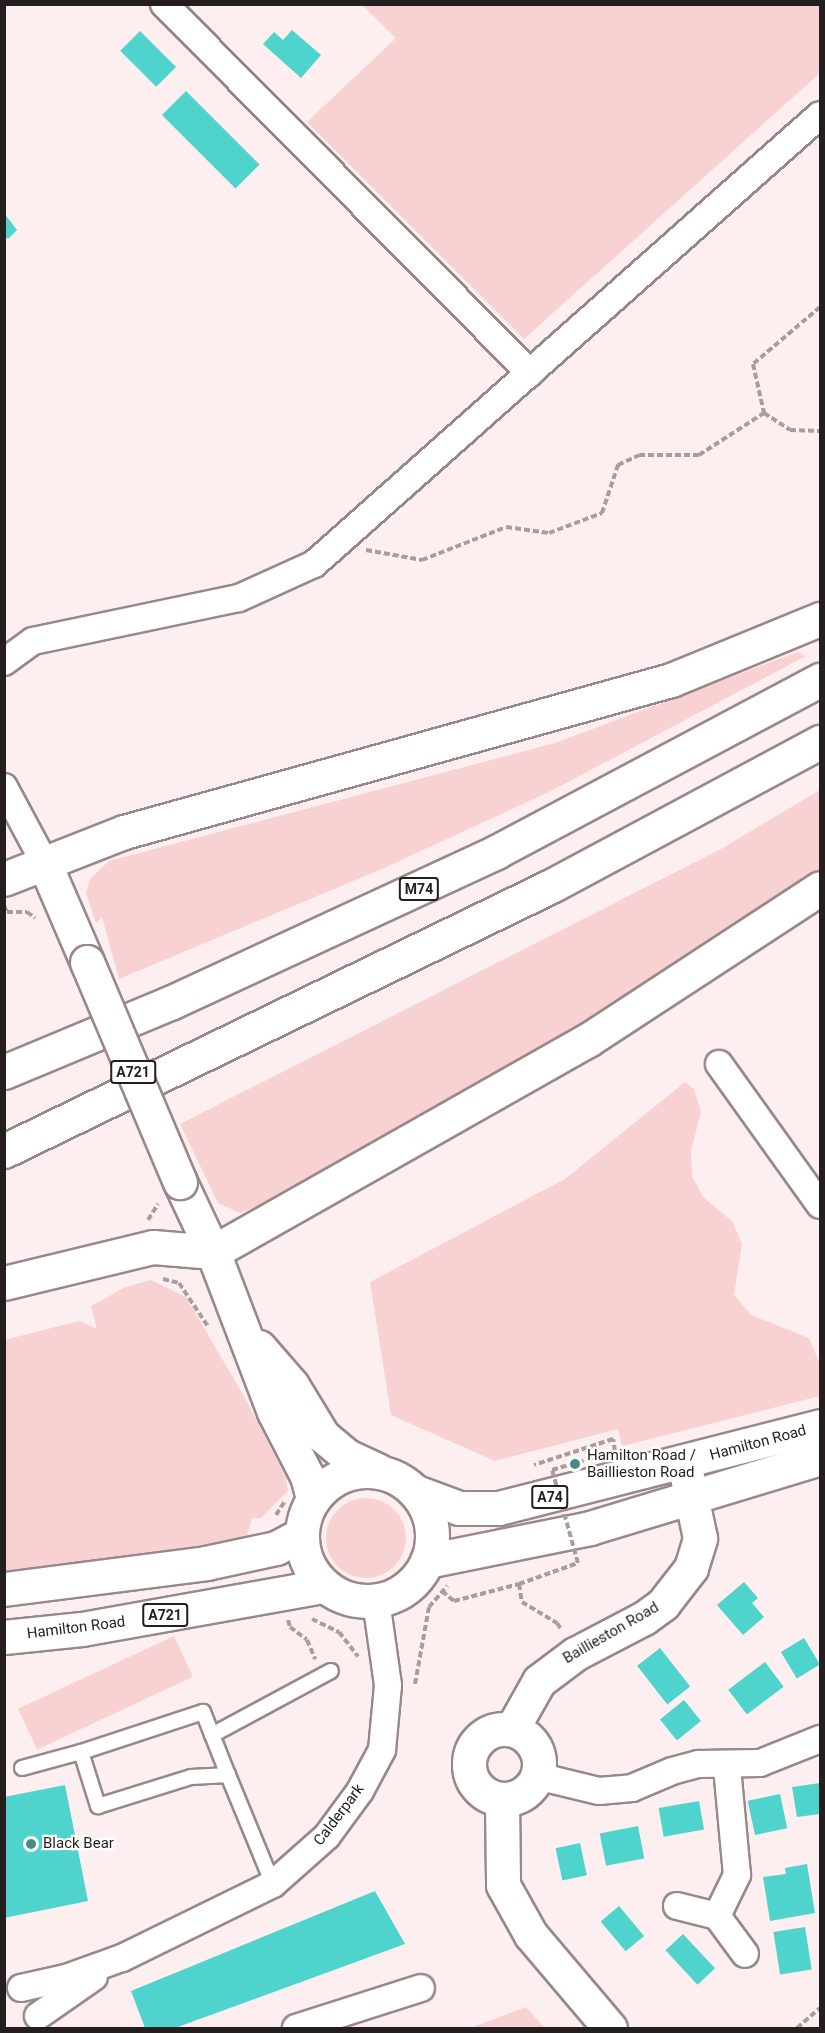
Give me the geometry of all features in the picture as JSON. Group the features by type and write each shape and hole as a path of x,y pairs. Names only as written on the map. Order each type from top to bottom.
{"main road":[{"path":"4,879 124,832 671,680 820,620"},
{"name":"M74","path":"4,1072 172,1002 496,852 820,680"},
{"path":"4,1150 583,869 820,742"},
{"name":"A721","path":"44,862 87,962 169,1189 213,1252 247,1335 274,1412 307,1476 312,1499 339,1477 356,1471 379,1471"},
{"path":"4,1283 153,1247 213,1252 588,1040 820,888"},
{"path":"4,1131 244,1030 431,944"},
{"name":"A721","path":"247,1335 292,1385 323,1436 347,1456 406,1483 416,1492"},
{"name":"Hamilton Road","path":"416,1492 459,1508 499,1508 684,1463 820,1426"},
{"name":"Hamilton Road","path":"427,1561 590,1528 820,1458"},
{"name":"Baillieston Road","path":"512,1729 539,1681 574,1654 644,1618 679,1586 699,1551 700,1538 684,1463"},
{"path":"312,1499 300,1535 310,1570 324,1586 342,1597 376,1601 400,1592 414,1581 427,1561 432,1527 416,1492"},
{"path":"4,1589 206,1563 276,1548 300,1535"},
{"name":"Hamilton Road","path":"4,1636 103,1625 324,1586"},
{"path":"494,1729 512,1729 530,1739 539,1755 537,1776 523,1794 502,1799 482,1792 473,1782 468,1765 478,1738 494,1729"},
{"path":"502,1799 503,1885 531,1935 610,2028"}],"street":[{"path":"164,4 530,373"},
{"path":"4,662 33,641 64,631 239,598 314,564 820,116"},
{"path":"4,787 44,862"},
{"path":"719,1065 820,1205"},
{"name":"Calderpark","path":"13,1986 66,1978 122,1958 273,1884 327,1836 360,1791 382,1750 388,1685 376,1601"},
{"path":"537,1776 599,1791 632,1788 672,1771 699,1764 727,1767 760,1763 820,1739"},
{"path":"717,1916 737,1875 727,1767"},
{"path":"677,1906 717,1916 745,1954"},
{"name":"Calderpark","path":"37,2022 122,1958"},
{"path":"13,1986 32,1999 37,2022"},
{"path":"296,2028 421,1988"}],"lane":[{"path":"212,1735 326,1674"},
{"path":"22,1768 81,1752 203,1712 273,1884"},
{"path":"81,1752 98,1806 191,1777 228,1775"}],"path":[{"path":"820,307 753,364 764,413 790,430 820,431"},
{"path":"337,544 422,560 506,527 549,532 602,513 618,465 639,455 699,455 764,413"},
{"path":"4,906 7,912 27,912 43,925"},
{"path":"169,1189 147,1221 157,1277 178,1283 199,1309 215,1339"},
{"path":"442,1591 454,1601 519,1584 578,1563 552,1470 615,1451 613,1440 534,1465"},
{"path":"519,1584 522,1602 557,1623 574,1654"},
{"path":"287,1617 290,1627 307,1640 326,1674"},
{"path":"797,2028 820,2008"}],"shaded area":[{"path":"362,5 820,5 820,73 524,339 307,122 396,38"},
{"path":"798,652 806,656 551,791 384,868 119,979 102,917 96,923 86,893 90,879 109,861 555,743"},
{"path":"820,790 820,870 658,983 269,1201 240,1213 218,1203 180,1124 721,849"},
{"path":"685,1082 694,1089 701,1112 691,1151 692,1176 703,1197 732,1221 742,1244 734,1295 751,1315 809,1338 820,1364 820,1396 622,1446 618,1429 495,1461 391,1415 370,1282 565,1179"},
{"path":"151,1280 186,1297 245,1398 286,1478 288,1491 261,1518 252,1518 245,1542 5,1577 4,1340 79,1321 97,1329 91,1306 126,1287"},
{"path":"366,1498 381,1501 394,1510 403,1523 406,1538 403,1553 394,1566 381,1575 366,1578 351,1575 338,1566 329,1553 326,1538 329,1523 338,1510 351,1501"},
{"path":"174,1636 193,1677 37,1749 18,1709"},
{"path":"526,2007 545,2028 470,2028"}],"building":[{"path":"292,30 321,55 301,78 263,44 274,32 283,40"},
{"path":"140,31 176,67 156,87 120,51"},
{"path":"186,91 260,165 235,189 162,115"},
{"path":"4,213 17,230 8,239 4,235"},
{"path":"744,1582 758,1598 752,1603 764,1617 743,1635 717,1605"},
{"path":"804,1638 820,1665 797,1678 781,1652"},
{"path":"660,1648 690,1687 667,1704 637,1666"},
{"path":"765,1662 784,1687 747,1714 728,1690"},
{"path":"684,1700 701,1721 677,1740 660,1720"},
{"path":"820,1783 820,1814 797,1817 792,1787"},
{"path":"65,1785 88,1901 4,1918 4,1797"},
{"path":"780,1794 787,1828 755,1835 748,1801"},
{"path":"699,1801 704,1830 664,1837 659,1808"},
{"path":"638,1826 644,1858 606,1866 600,1833"},
{"path":"580,1843 587,1875 562,1880 556,1848"},
{"path":"807,1864 815,1913 770,1921 763,1877 786,1874 785,1868"},
{"path":"375,1891 405,1944 175,2028 145,2028 131,1991"},
{"path":"619,1906 644,1936 626,1951 601,1921"},
{"path":"805,1927 812,1969 780,1974 773,1932"},
{"path":"683,1934 715,1968 698,1985 665,1950"}],"place":[{"name":"Hamilton Road / Baillieston Road","path":"575,1464"},
{"name":"Black Bear","path":"31,1844"}]}
